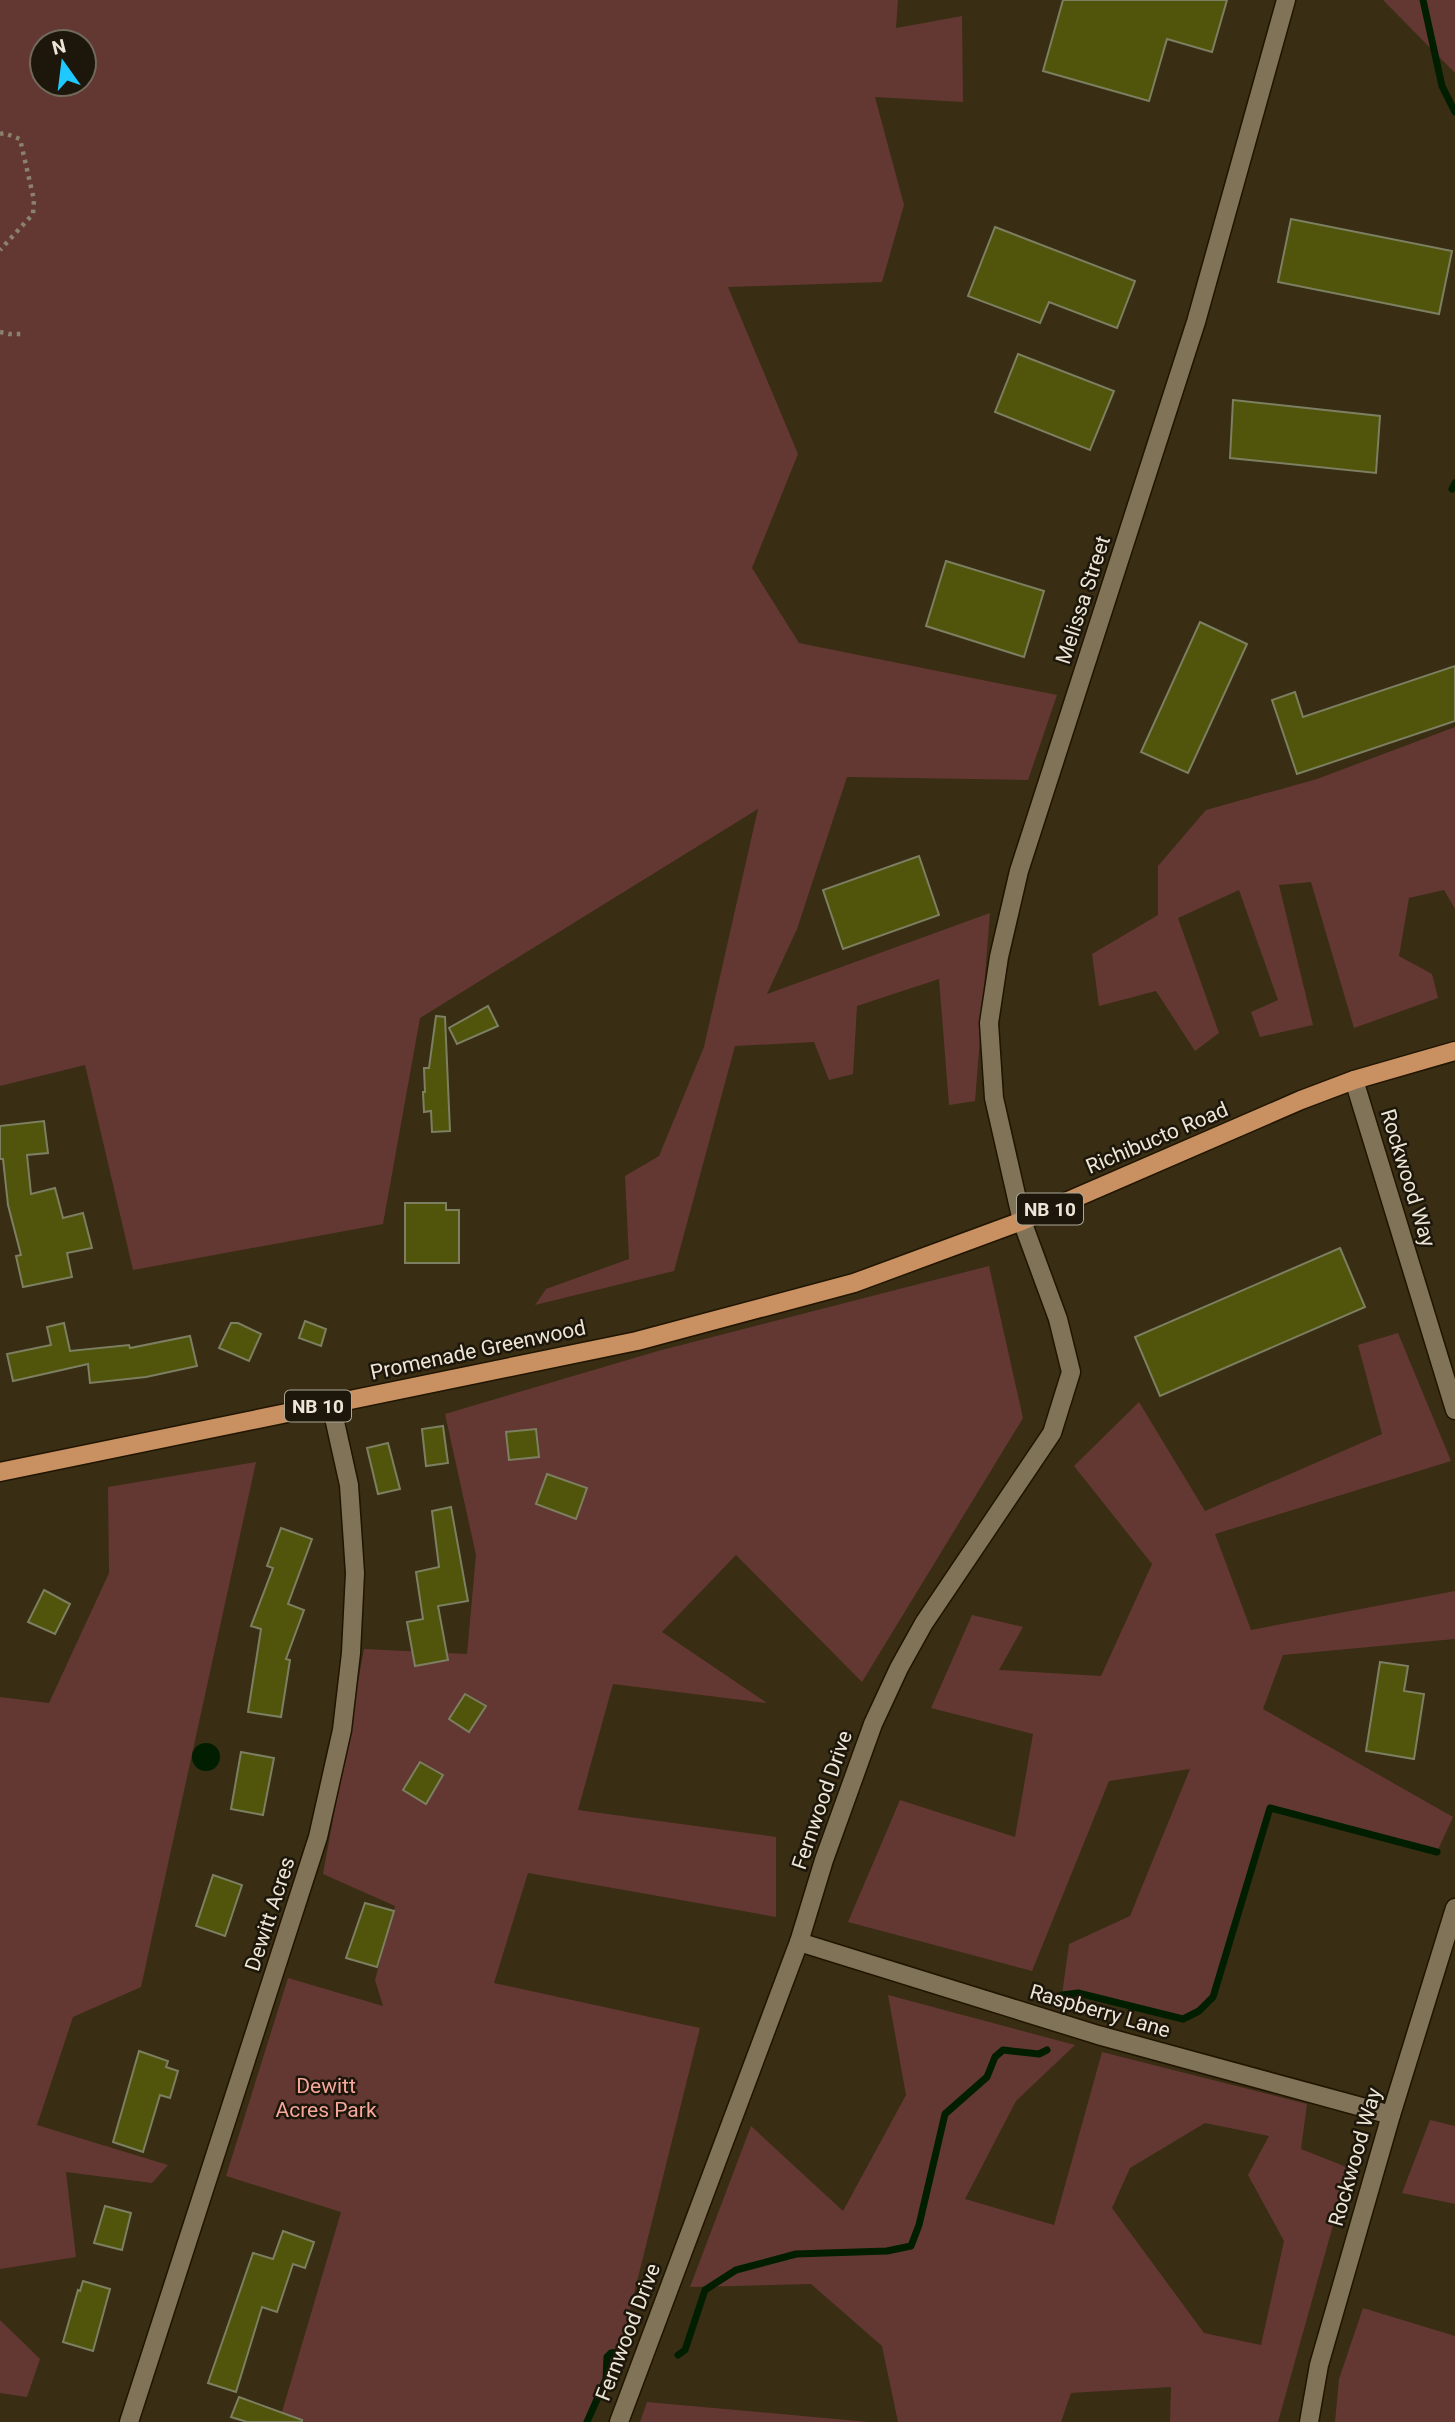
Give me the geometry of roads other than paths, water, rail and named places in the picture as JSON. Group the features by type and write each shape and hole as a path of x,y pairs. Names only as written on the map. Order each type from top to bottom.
{"main road":[{"name":"Richibucto Road","path":"637,1341 854,1283 1022,1221 1301,1100 1354,1080 1455,1051"},
{"name":"Promenade Greenwood","path":"0,1472 637,1341"}],"street":[{"name":"Melissa Street","path":"1022,1221 994,1098 989,1023 999,957 1019,871 1196,322 1286,0"},
{"name":"Rockwood Way","path":"1354,1080 1455,1410"},
{"name":"Fernwood Drive","path":"619,2422 799,1942 824,1860 873,1724 924,1623 1052,1433 1071,1372 1058,1319 1022,1221"},
{"name":"Dewitt Acres","path":"129,2422 318,1837 342,1730 351,1653 355,1573 349,1485 331,1404"},
{"name":"Rockwood Way","path":"1309,2422 1319,2365 1391,2115 1455,1908"},
{"name":"Raspberry Lane","path":"799,1942 1098,2035 1391,2115"}],"waterway":[{"path":"1423,0 1442,86 1455,112"},
{"path":"1452,489 1455,483"},
{"path":"1062,1995 1078,1993 1183,2019 1199,2011 1213,1997 1270,1808 1437,1852"},
{"path":"678,2355 685,2350 705,2290 736,2270 796,2254 887,2251 911,2246 919,2225 945,2114 987,2077 995,2057 1003,2050 1039,2054 1047,2050"},
{"path":"587,2422 606,2379 607,2357 618,2352"}],"park label":[{"name":"Dewitt Acres Park","path":"326,2098"}]}
